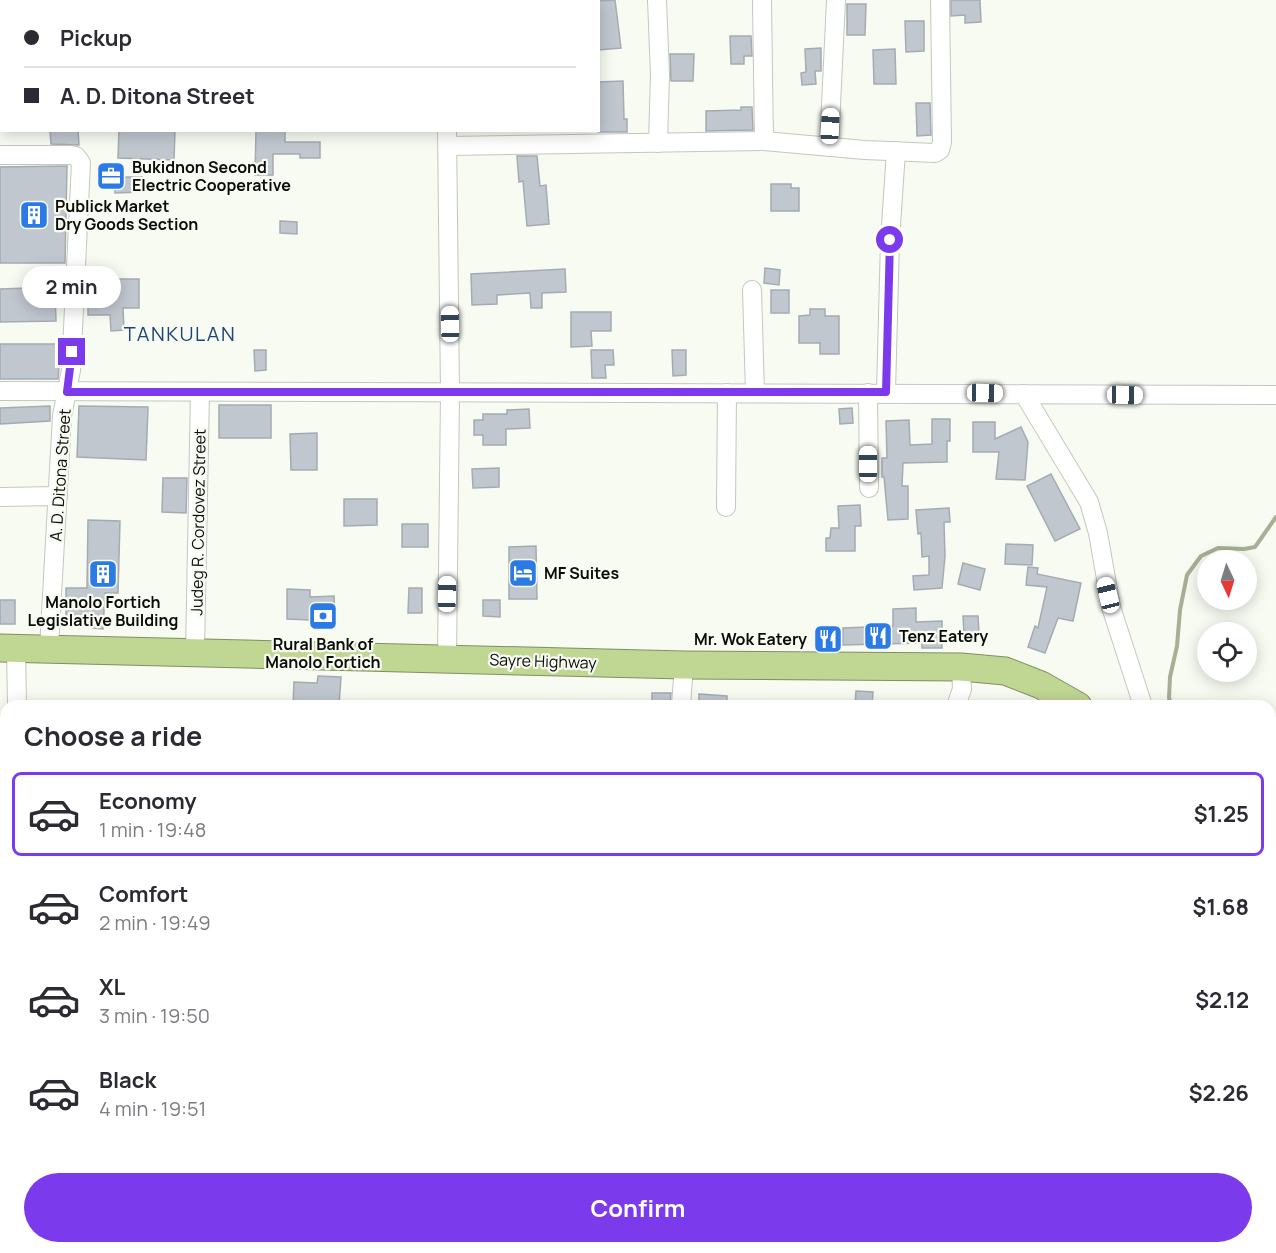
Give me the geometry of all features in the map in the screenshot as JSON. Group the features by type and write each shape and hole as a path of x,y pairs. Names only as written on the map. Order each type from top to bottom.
{"highway":[{"name":"Sayre Highway","path":"8,648 960,668 1005,671 1041,684 1068,700"}],"street":[{"path":"657,0 660,75 658,142"},
{"path":"762,0 764,141"},
{"path":"829,147 836,0"},
{"path":"447,658 450,393 448,138 544,138 658,142 764,141 935,153 941,148 940,0"},
{"path":"869,488 896,151"},
{"name":"A. D. Ditona Street","path":"0,155 70,155 79,159 81,171 71,370 62,416 49,649"},
{"path":"752,290 755,393"},
{"path":"0,391 1276,395"},
{"name":"Judeg R. Cordovez Street","path":"195,652 200,392"},
{"path":"726,507 728,393"},
{"path":"1024,394 1089,502 1098,533 1110,607 1141,700"},
{"path":"0,496 58,496"},
{"path":"8,648 16,700"},
{"path":"681,700 684,664"},
{"path":"958,700 962,688 960,668"}],"building":[{"path":"615,0 621,48 600,50 600,1"},
{"path":"951,0 980,0 981,22 965,23 965,15 951,16"},
{"path":"847,4 866,4 865,35 847,35"},
{"path":"905,21 924,21 924,51 906,52"},
{"path":"730,36 751,36 752,56 744,56 744,64 731,64"},
{"path":"821,48 821,71 815,71 816,84 802,85 801,73 806,72 805,49"},
{"path":"895,49 896,84 874,84 873,50"},
{"path":"670,54 694,54 693,81 671,81"},
{"path":"623,81 624,119 627,119 627,132 600,132 600,82"},
{"path":"916,103 930,103 931,135 917,136"},
{"path":"741,107 752,107 753,130 706,131 706,111 741,110"},
{"path":"50,132 78,132 79,145 51,144"},
{"path":"119,132 175,132 174,160 118,158"},
{"path":"256,132 285,132 285,142 320,142 320,158 300,158 300,154 273,154 273,175 255,175"},
{"path":"517,156 537,156 540,186 546,185 549,224 527,226 523,181 519,182"},
{"name":"Publick Market Dry Goods Section","path":"67,166 65,263 0,263 0,167"},
{"path":"115,177 142,177 142,192 115,193"},
{"path":"771,184 791,184 791,188 799,188 799,211 771,211"},
{"path":"280,221 297,222 297,234 280,233"},
{"path":"765,268 780,270 779,285 764,283"},
{"path":"565,269 566,292 542,293 542,308 531,308 530,293 497,295 497,304 472,305 471,274"},
{"path":"88,279 139,279 139,308 123,308 124,330 111,331 110,315 88,315"},
{"path":"55,287 56,321 0,322 0,289"},
{"path":"771,290 789,290 789,313 771,313"},
{"path":"810,309 825,309 825,316 839,316 839,354 820,354 820,343 799,343 799,316 810,315"},
{"path":"571,312 611,312 611,331 591,331 592,346 571,347"},
{"path":"0,344 61,344 58,379 0,379"},
{"path":"254,350 266,350 266,370 255,371"},
{"path":"591,350 613,350 614,365 605,365 606,378 592,378"},
{"path":"672,350 686,350 686,375 673,376"},
{"path":"219,405 271,405 271,438 219,438"},
{"path":"50,406 50,421 0,424 0,408"},
{"path":"79,406 148,407 146,460 77,457"},
{"path":"852,408 853,423 840,424 839,409"},
{"path":"529,409 530,428 506,429 506,445 483,445 483,435 474,435 474,420 483,420 483,414 507,414 507,410"},
{"path":"932,419 950,419 947,462 903,463 902,486 908,486 908,519 888,520 884,477 882,477 882,458 887,458 886,421 909,420 910,445 932,444"},
{"path":"973,422 995,422 995,439 1021,427 1028,442 1025,480 996,479 999,452 973,452"},
{"path":"317,433 317,470 291,470 290,434"},
{"path":"499,468 499,487 473,488 472,469"},
{"path":"1051,474 1080,529 1055,541 1027,486"},
{"path":"163,478 187,478 186,513 162,512"},
{"path":"344,499 377,499 377,525 344,526"},
{"path":"860,505 861,526 855,526 855,551 826,551 826,538 830,538 831,528 839,528 838,506"},
{"path":"949,508 950,522 944,522 945,556 942,588 914,590 913,576 929,575 929,556 922,557 921,533 918,534 916,510"},
{"path":"88,520 120,521 118,593 105,593 103,629 93,628 93,616 66,615 66,588 87,588"},
{"path":"402,524 428,524 428,547 402,547"},
{"path":"1006,544 1033,545 1032,565 1005,564"},
{"name":"MF Suites","path":"536,546 537,599 509,599 509,547"},
{"path":"963,563 985,569 980,590 958,584"},
{"path":"1028,567 1038,568 1037,574 1081,583 1073,621 1058,618 1045,653 1028,647 1035,626 1038,628 1047,587 1026,585"},
{"path":"409,588 422,588 422,613 408,613"},
{"path":"287,589 310,590 310,597 334,596 335,621 287,619"},
{"path":"0,600 15,600 15,624 0,624"},
{"path":"483,600 500,600 500,617 483,616"},
{"path":"916,608 916,622 942,621 942,648 922,648 922,643 843,645 843,628 893,626 893,609"},
{"path":"963,616 978,616 979,633 964,634"},
{"path":"318,676 341,677 339,700 293,700 294,682 317,683"},
{"path":"856,691 873,692 872,700 855,700"},
{"path":"652,693 671,693 670,700 652,700"},
{"path":"699,694 727,696 727,700 699,700"}],"waterway":[{"path":"1170,700 1170,677 1177,646 1180,610 1187,575 1201,556 1218,548 1255,547 1276,517"}],"place":[{"name":"Bukidnon Second Electric Cooperative","path":"111,176"},
{"name":"Publick Market Dry Goods Section","path":"34,215"},
{"name":"MF Suites","path":"523,573"},
{"name":"Manolo Fortich Legislative Building","path":"103,574"},
{"name":"Rural Bank of Manolo Fortich","path":"323,616"},
{"name":"Tenz Eatery","path":"878,636"},
{"name":"Mr. Wok Eatery","path":"828,639"}],"district":[{"name":"TANKULAN","path":"180,333"}],"route":[{"path":"72,352 67,392 886,392 890,240"}]}
